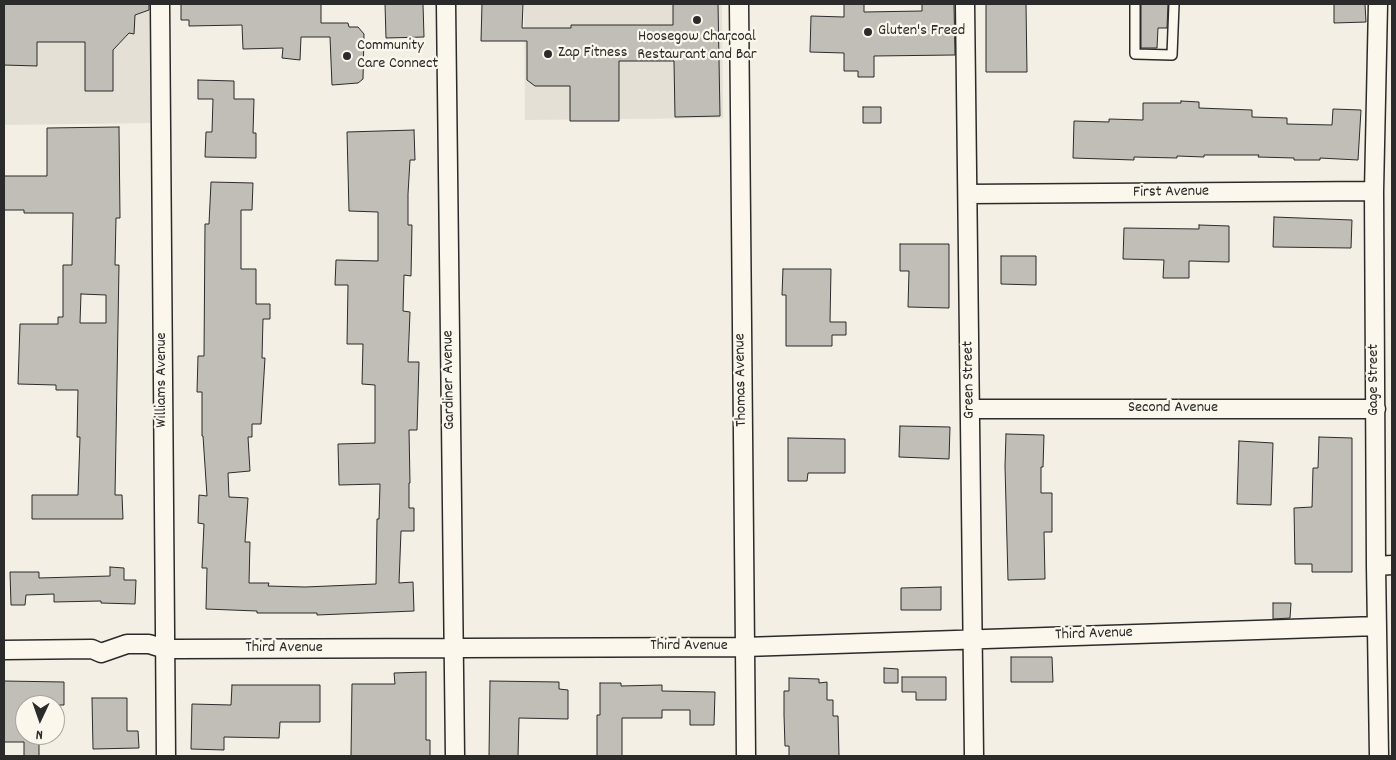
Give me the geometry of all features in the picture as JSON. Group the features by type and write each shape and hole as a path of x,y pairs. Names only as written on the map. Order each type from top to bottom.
{"street":[{"name":"Williams Avenue","path":"160,4 166,756"},
{"name":"Gardiner Avenue","path":"446,4 454,756"},
{"name":"Thomas Avenue","path":"739,4 746,756"},
{"name":"Green Street","path":"966,4 974,756"},
{"name":"Gage Street","path":"1378,4 1374,191 1376,408 1384,566 1377,626 1379,756"},
{"name":"First Avenue","path":"968,194 1374,191"},
{"name":"Second Avenue","path":"970,409 1376,408"},
{"name":"Third Avenue","path":"4,650 92,649 101,653 127,644 149,644 165,649 745,647 1377,626"}],"lane":[{"path":"1136,4 1135,54 1172,55 1174,4"}],"shaded area":[{"path":"4,4 152,4 154,123 4,125"},
{"path":"524,4 722,4 723,118 525,120"}],"building":[{"path":"4,4 149,4 149,10 135,15 134,34 129,33 113,50 113,91 85,91 85,42 37,42 37,66 4,65"},
{"path":"181,4 321,4 321,23 348,23 349,27 358,27 364,34 363,79 358,83 332,85 330,37 301,37 300,60 282,58 283,48 243,49 242,25 189,26 189,20 181,20"},
{"path":"385,4 423,4 424,37 386,38"},
{"path":"482,4 523,4 522,28 571,28 571,25 673,25 673,4 718,4 720,116 675,117 674,61 619,61 619,121 570,121 570,86 535,86 527,80 527,41 481,41"},
{"path":"844,4 864,4 864,12 922,11 922,4 954,4 955,55 874,56 874,77 858,77 858,71 844,71 844,53 810,52 811,16 844,17"},
{"path":"986,4 1026,4 1027,72 986,72"},
{"path":"1141,4 1168,4 1167,28 1158,28 1157,48 1141,48"},
{"path":"1334,4 1365,4 1366,22 1334,23"},
{"path":"198,80 234,81 234,99 254,99 253,133 256,133 256,158 205,157 206,132 212,132 213,99 198,99"},
{"path":"1181,101 1199,102 1199,108 1252,110 1252,117 1287,118 1287,124 1332,125 1333,109 1361,110 1358,160 1320,158 1320,160 1294,160 1294,158 1258,157 1259,155 1204,155 1204,157 1177,156 1177,158 1134,157 1134,160 1073,158 1074,121 1109,122 1109,119 1143,120 1143,103 1181,103"},
{"path":"863,107 881,107 881,123 863,123"},
{"path":"119,127 120,218 116,218 115,265 119,265 115,495 122,495 123,519 32,519 32,495 78,495 80,437 77,437 78,390 56,390 56,385 18,384 20,324 58,324 58,317 63,317 63,265 72,265 73,213 24,213 24,210 4,210 4,176 47,176 47,128","holes":["81,294 106,295 106,323 80,323"]},
{"path":"414,130 415,160 410,160 408,194 408,225 412,225 411,276 404,275 403,311 410,312 408,362 419,362 417,430 409,430 409,508 414,508 414,531 401,531 399,583 413,582 414,611 317,615 317,613 257,613 257,611 206,609 207,568 202,568 204,524 198,523 199,495 207,496 202,436 202,392 197,392 198,356 204,356 205,224 209,224 211,182 253,183 252,210 241,210 241,269 256,269 256,304 270,304 270,319 263,319 262,358 265,358 261,424 252,424 252,437 248,437 250,471 228,473 229,497 248,498 245,542 250,542 249,583 269,583 268,586 305,587 376,584 377,519 379,519 380,484 339,485 338,444 375,443 375,385 362,384 363,344 347,344 348,285 335,285 336,260 378,261 378,212 349,211 347,132"},
{"path":"1274,217 1352,220 1351,248 1273,247"},
{"path":"1199,225 1229,226 1229,262 1189,261 1189,278 1163,278 1164,260 1123,259 1124,228 1199,229"},
{"path":"900,244 949,244 949,308 908,307 909,271 900,271"},
{"path":"1001,256 1036,256 1036,285 1001,284"},
{"path":"783,269 831,269 830,322 846,322 846,335 832,335 832,346 786,346 786,295 782,295"},
{"path":"900,426 950,427 949,459 899,457"},
{"path":"1006,434 1044,435 1041,493 1052,493 1052,532 1044,532 1045,579 1008,580"},
{"path":"1319,437 1352,438 1352,572 1312,572 1312,564 1295,564 1294,508 1312,507 1313,468 1318,468"},
{"path":"788,438 845,439 845,473 808,473 807,481 788,481"},
{"path":"1239,441 1273,443 1271,505 1237,504"},
{"path":"110,567 124,568 124,580 136,580 135,604 101,603 101,601 54,602 54,594 26,595 25,605 11,605 10,572 39,572 39,578 110,576"},
{"path":"941,587 941,610 901,610 901,588"},
{"path":"1273,603 1291,603 1290,618 1273,619"},
{"path":"1011,657 1052,657 1053,682 1011,682"},
{"path":"884,668 898,669 898,683 884,683"},
{"path":"426,672 426,740 430,740 430,756 351,756 352,684 395,684 394,673"},
{"path":"902,677 946,677 946,700 916,700 916,692 902,692"},
{"path":"789,678 819,679 819,683 827,682 827,700 833,700 833,716 838,716 839,756 789,756 789,746 785,746 784,691 789,691"},
{"path":"4,681 64,682 64,695 15,695 15,742 4,742"},
{"path":"490,681 559,682 559,689 568,690 568,719 519,718 518,756 489,756"},
{"path":"600,683 621,683 621,686 662,685 662,691 715,692 714,725 690,725 690,710 662,710 662,718 622,718 622,756 597,756 597,715 600,715"},
{"path":"232,685 320,685 320,722 280,722 279,738 224,737 224,750 191,749 192,704 231,705"},
{"path":"92,698 127,698 127,731 138,731 139,748 93,749"},
{"path":"24,745 39,745 39,756 24,756"}],"place":[{"name":"Hoosegow Charcoal Restaurant and Bar","path":"697,20"},
{"name":"Gluten's Freed","path":"868,32"},
{"name":"Zap Fitness","path":"548,54"},
{"name":"Community Care Connect","path":"347,56"}]}
